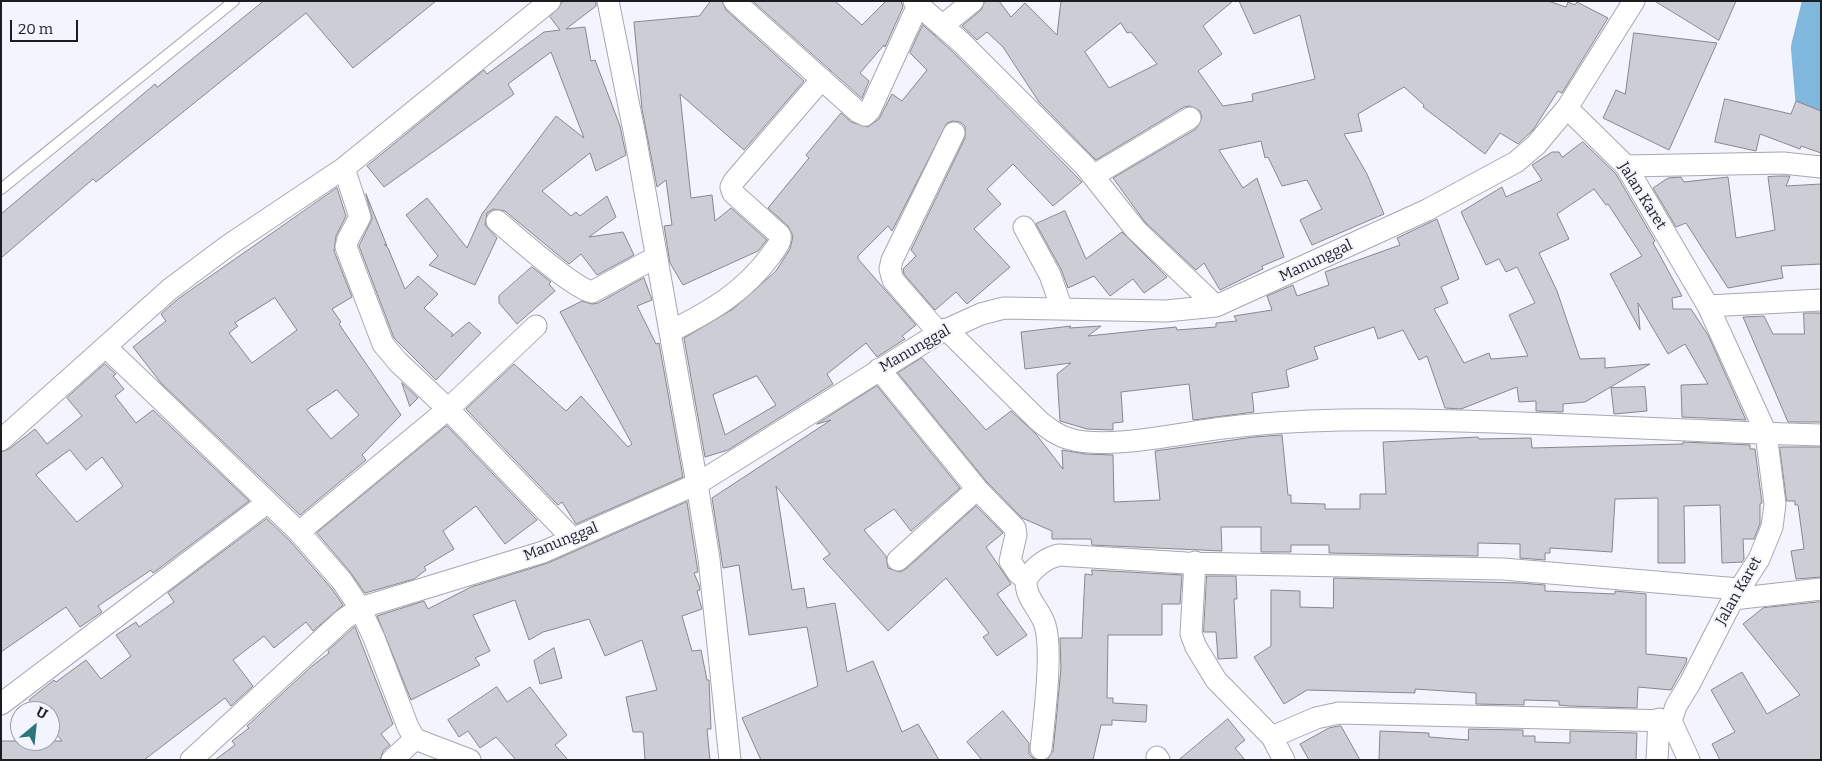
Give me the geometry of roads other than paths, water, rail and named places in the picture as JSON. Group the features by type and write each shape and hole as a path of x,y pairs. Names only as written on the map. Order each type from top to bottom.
{"street":[{"path":"1,440 170,289 229,245 344,168 550,1"},
{"path":"608,1 671,332 697,484 712,579 730,760"},
{"path":"734,1 861,114 867,114 916,3 942,26 1092,176 1136,230 1216,306"},
{"path":"942,26 973,1"},
{"name":"Manunggal","path":"191,760 343,620 360,608 543,552 697,484 879,369 943,331 992,309 1166,311 1216,306 1427,210 1516,162 1547,134 1567,108 1634,1"},
{"path":"671,332 728,300 759,271 779,244 780,235 733,193 732,187 734,181 822,79"},
{"name":"Jalan Karet","path":"1567,108 1626,166 1708,306 1766,434 1775,504 1772,527 1759,559 1736,594 1690,683 1665,720"},
{"path":"1092,176 1190,118"},
{"path":"954,133 892,260 890,269 893,280 943,331 1039,421 1051,431 1082,442 1105,443 1224,427 1304,420 1384,419 1586,424 1766,434 1821,435"},
{"path":"1626,166 1783,163 1821,167"},
{"path":"344,168 360,217 346,247 383,344 398,362 448,408 572,538"},
{"path":"498,221 585,291 592,292 604,287 656,258"},
{"path":"1024,228 1050,275 1062,309"},
{"path":"1708,306 1821,300"},
{"path":"299,532 448,408 536,326"},
{"path":"106,347 299,532 342,580 360,608 374,638 408,727 415,739 470,760"},
{"path":"879,369 977,488 1015,528 1016,535 1010,561 1018,573 1026,579 1027,596 1045,626 1047,652 1046,705 1041,749"},
{"path":"898,560 977,488"},
{"path":"1,704 235,529 268,502"},
{"path":"1026,579 1045,561 1060,555 1195,562 1503,569 1736,594 1821,589"},
{"path":"1195,562 1191,634 1196,647 1216,680 1272,737 1284,760"},
{"path":"1272,737 1316,718 1339,713 1665,720"},
{"path":"1657,760 1665,720"},
{"path":"1665,720 1689,760"},
{"path":"392,760 415,739"}],"lane":[{"path":"1,189 234,1"}],"waterway":[{"path":"1821,7 1811,48 1815,96 1821,100"}]}
